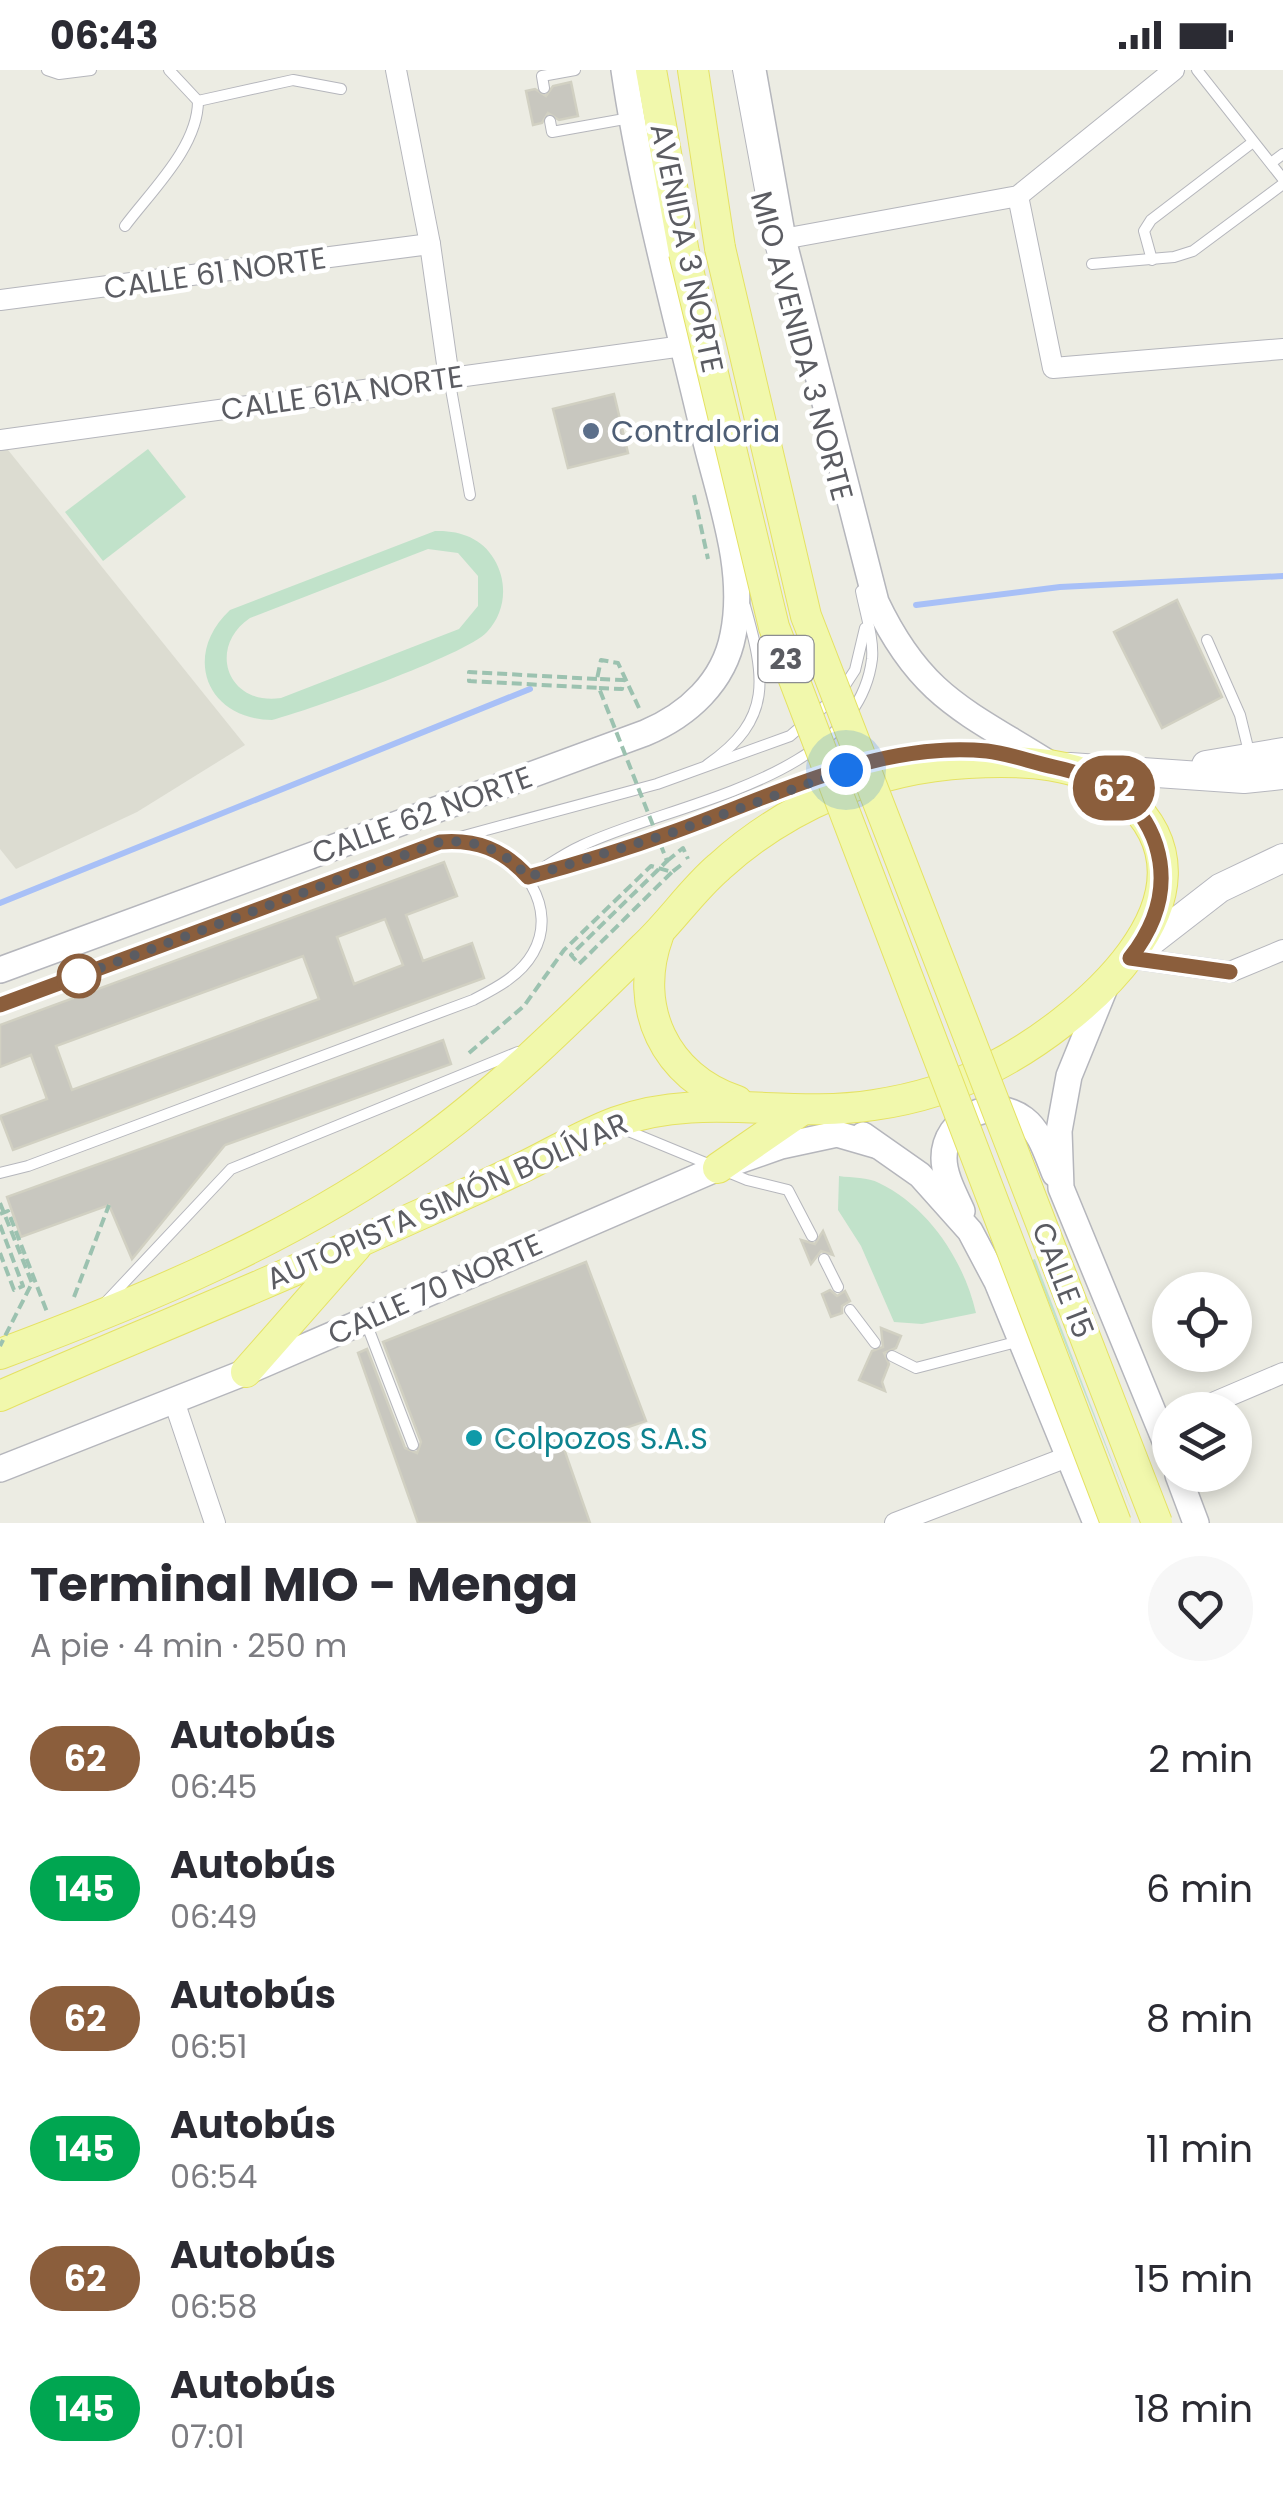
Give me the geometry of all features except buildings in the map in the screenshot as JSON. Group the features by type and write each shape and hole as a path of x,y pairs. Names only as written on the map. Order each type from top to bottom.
{"main road":[{"name":"AVENIDA 3 NORTE","path":"651,70 684,253 774,627 937,1050"},
{"name":"AVENIDA 3 NORTE","path":"692,70 720,248 806,616 969,1036"},
{"path":"1161,773 1283,752"},
{"name":"AUTOPISTA SIMÓN BOLÍVAR","path":"1,1347 226,1260 362,1186 467,1112 551,1039 737,852 783,819 834,794 887,776 942,765 998,762 1244,778 1283,774"},
{"path":"1054,767 1107,783 1135,806 1154,838 1162,874 1157,910 1122,965"},
{"name":"AUTOPISTA SIMÓN BOLÍVAR","path":"14,1390 361,1242 610,1124 674,1105 817,1110 911,1098 987,1071 1042,1038 1122,965 1220,888 1283,858"},
{"path":"659,933 648,978 651,1013 664,1046 694,1080 714,1093 759,1106"},
{"name":"CALLE 15","path":"969,1036 1157,1523"},
{"name":"CALLE 15","path":"937,1050 1116,1523"},
{"path":"718,1168 817,1110"},
{"path":"246,1372 361,1242"}],"street":[{"path":"396,70 430,244 449,378"},
{"name":"AVENIDA 3 NORTE","path":"624,70 631,118 684,346 721,561"},
{"path":"752,70 783,238 865,566 892,635 926,682 952,704 1054,767"},
{"path":"783,238 1018,196 1174,70"},
{"path":"1018,196 1053,368 1283,349"},
{"name":"CALLE 61 NORTE","path":"0,300 430,244"},
{"name":"CALLE 61A NORTE","path":"0,440 684,346"},
{"name":"CALLE 62 NORTE","path":"0,970 661,726 697,701 726,657 736,618 721,561"},
{"path":"1122,965 1230,972 1283,950"},
{"name":"CALLE 15","path":"1122,965 1088,1023 1069,1076 1060,1131 1061,1188 1152,1394"},
{"path":"970,1231 944,1158 954,1128 967,1116 999,1109 1028,1122 1061,1188"},
{"name":"CALLE 15","path":"817,1110 920,1175 970,1231 1022,1340 1096,1523"},
{"name":"CALLE 70 NORTE","path":"0,1469 246,1372 718,1168 781,1146 837,1134 875,1145"},
{"path":"1238,1392 1283,1373"},
{"path":"174,1401 215,1523"},
{"path":"896,1523 1070,1456"},
{"path":"1184,1492 1196,1523"}],"lane":[{"path":"47,70 58,74 91,70"},
{"path":"125,226 189,138 198,116 198,101 169,70"},
{"path":"544,88 542,76 575,70"},
{"name":"MIO AVENIDA 3 NORTE","path":"738,70 770,244 841,494 866,622"},
{"path":"1092,264 1152,260 1202,246 1283,182 1197,70"},
{"path":"198,101 293,80 341,89"},
{"path":"550,122 552,132 631,118"},
{"path":"1152,260 1144,231 1151,220 1253,142"},
{"path":"1270,164 1283,154"},
{"path":"449,378 470,495"},
{"path":"698,771 730,750 755,718 759,702 760,664 721,561"},
{"path":"0,1005 440,842 698,771 768,746 811,723 840,694 855,670 866,622"},
{"path":"528,877 582,845 702,802 798,759 840,725 856,703 872,657 866,622"},
{"path":"1206,640 1240,714 1251,758"},
{"path":"528,877 892,758 986,751 1054,767"},
{"path":"0,1172 28,1166 494,989 513,977 538,942 538,904 528,877 506,856 476,841 440,842"},
{"path":"80,1314 231,1168 551,1039"},
{"path":"610,1124 718,1168 788,1190 812,1236"},
{"path":"824,1258 838,1287"},
{"path":"850,1310 875,1343"},
{"path":"364,1319 413,1446"},
{"path":"892,1356 916,1368 1022,1340"},
{"path":"1,1347 14,1390"}],"path":[{"path":"691,484 721,561"},
{"path":"598,679 601,660 618,662 644,718"},
{"path":"468,672 598,679 623,680 622,689 469,680 468,672"},
{"path":"599,688 667,861"},
{"path":"683,848 690,858 578,964 570,955 667,861 683,848"},
{"path":"651,866 672,872"},
{"path":"0,1203 32,1283 1,1347"},
{"path":"80,1314 110,1205"},
{"path":"0,1214 8,1211 50,1318"},
{"path":"0,1225 22,1286 14,1290 0,1253"}],"shaded area":[{"path":"0,440 245,745 137,812 16,869 0,849"}],"green space":[{"path":"148,449 186,497 103,561 65,512"},
{"path":"435,531 461,534 483,546 498,568 503,587 498,615 487,632 473,642 386,681 272,720 249,717 231,709 208,682 207,646 230,610","holes":["428,549 458,553 478,576 478,606 459,629 281,698 247,693 229,672 229,644 250,618"]},
{"path":"839,1176 879,1183 914,1206 953,1255 976,1313 922,1324 894,1322 861,1246 838,1210"},
{"path":"1035,1259 1136,1523 1032,1260"}],"waterway":[{"path":"916,605 1060,587 1283,576"},
{"path":"0,903 530,689"}],"bus line":[{"name":"62","path":"0,1005 440,842 476,841 506,856 528,877 674,832 846,770 922,752 950,751 986,751 1072,770 1107,783 1122,794 1135,806 1154,838 1162,874 1151,928 1130,958 1230,972"}],"place":[{"name":"Contraloria","path":"591,431"},
{"name":"Colpozos S.A.S","path":"474,1438"}],"route":[{"path":"79,976 73,978 440,842 476,841 506,856 528,877 674,832 846,770"}]}
